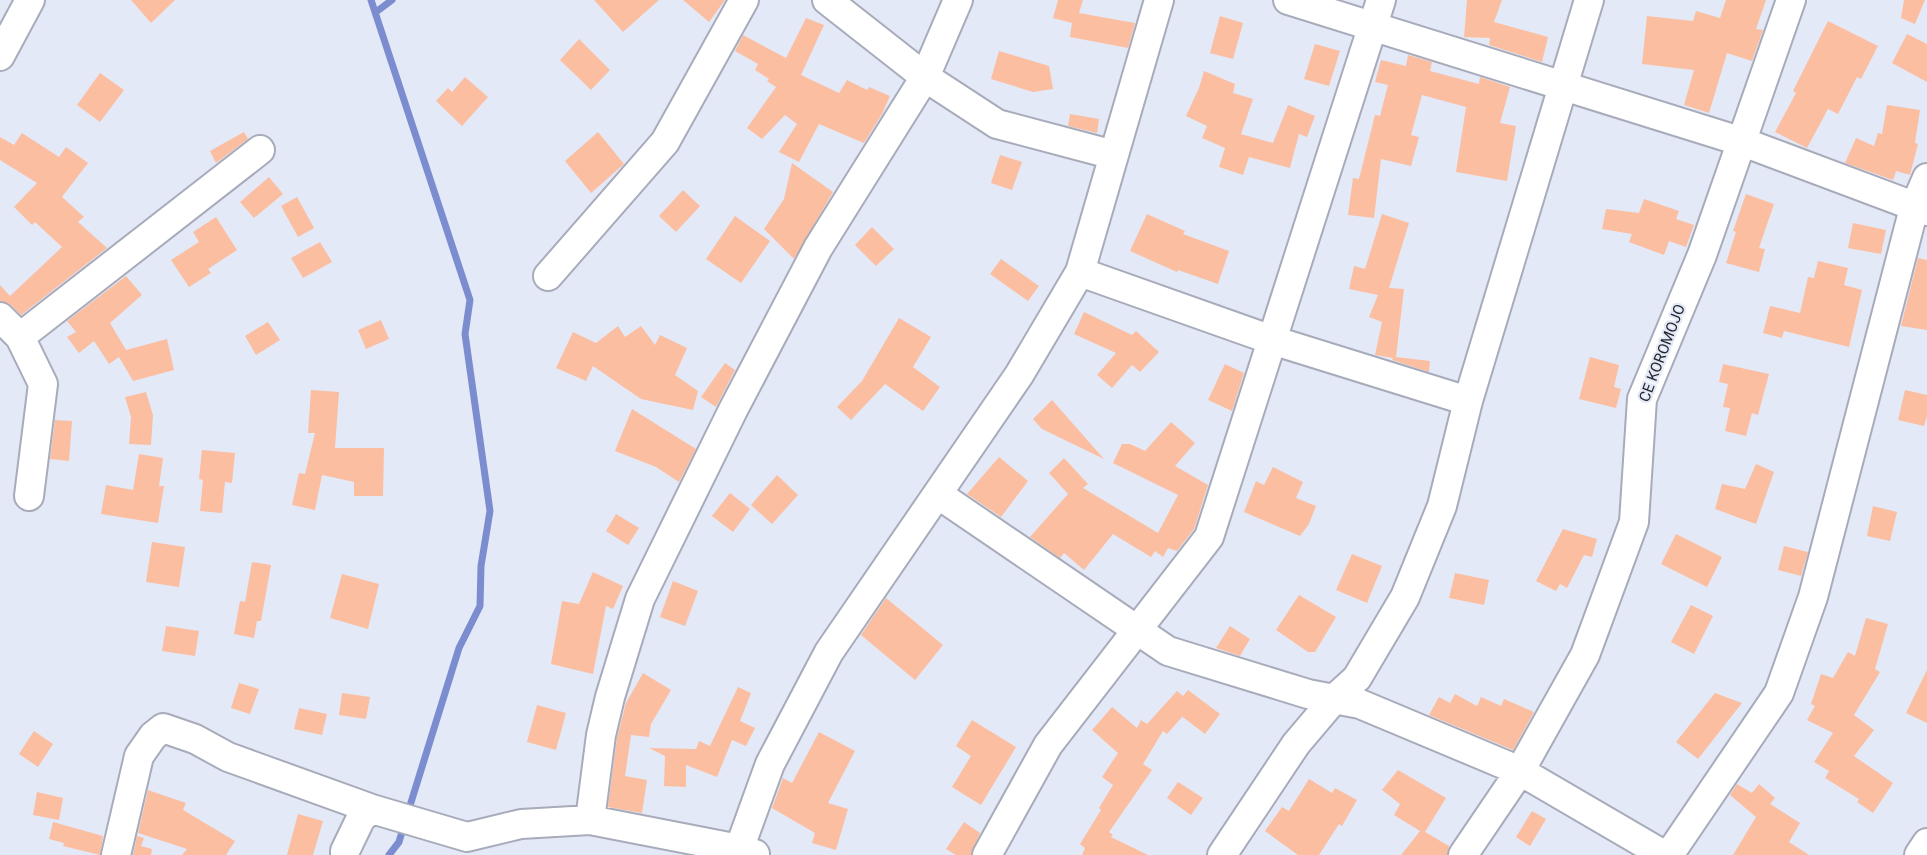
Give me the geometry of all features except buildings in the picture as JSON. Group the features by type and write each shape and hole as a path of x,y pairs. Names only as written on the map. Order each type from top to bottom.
{"street":[{"path":"0,56 30,0"},
{"path":"548,276 665,142 744,0"},
{"path":"827,0 925,77 997,124 1114,155"},
{"path":"590,820 603,726 640,599 733,410 818,248 925,77 958,0"},
{"path":"116,855 140,756 153,736 163,728 195,739 228,757 394,816 466,837 521,824 590,820 744,853 770,764 829,652 939,495 1019,375 1080,272 1159,0"},
{"path":"1288,0 1377,13 1564,87 1743,142 1920,209"},
{"path":"1222,855 1296,744 1335,698 1357,678 1405,597 1442,506 1468,401 1589,0"},
{"name":"CE KOROMOJO","path":"1463,855 1520,771 1585,655 1634,522 1642,399 1702,255 1791,0"},
{"path":"987,855 1048,745 1209,537 1377,13"},
{"path":"20,337 260,150"},
{"path":"1669,855 1779,693 1813,597 1927,178"},
{"path":"1080,272 1272,339 1468,401"},
{"path":"0,317 20,337 43,384 29,496"},
{"path":"939,495 1137,628 1167,651 1308,694 1360,704 1520,771 1664,855"},
{"path":"345,855 361,818 394,816"},
{"path":"1919,855 1927,843"}],"waterway":[{"path":"371,0 470,300 465,334 490,511 481,566 480,606 459,648 408,812"},
{"path":"376,12 392,0"},
{"path":"389,855 399,842 404,825"}]}
